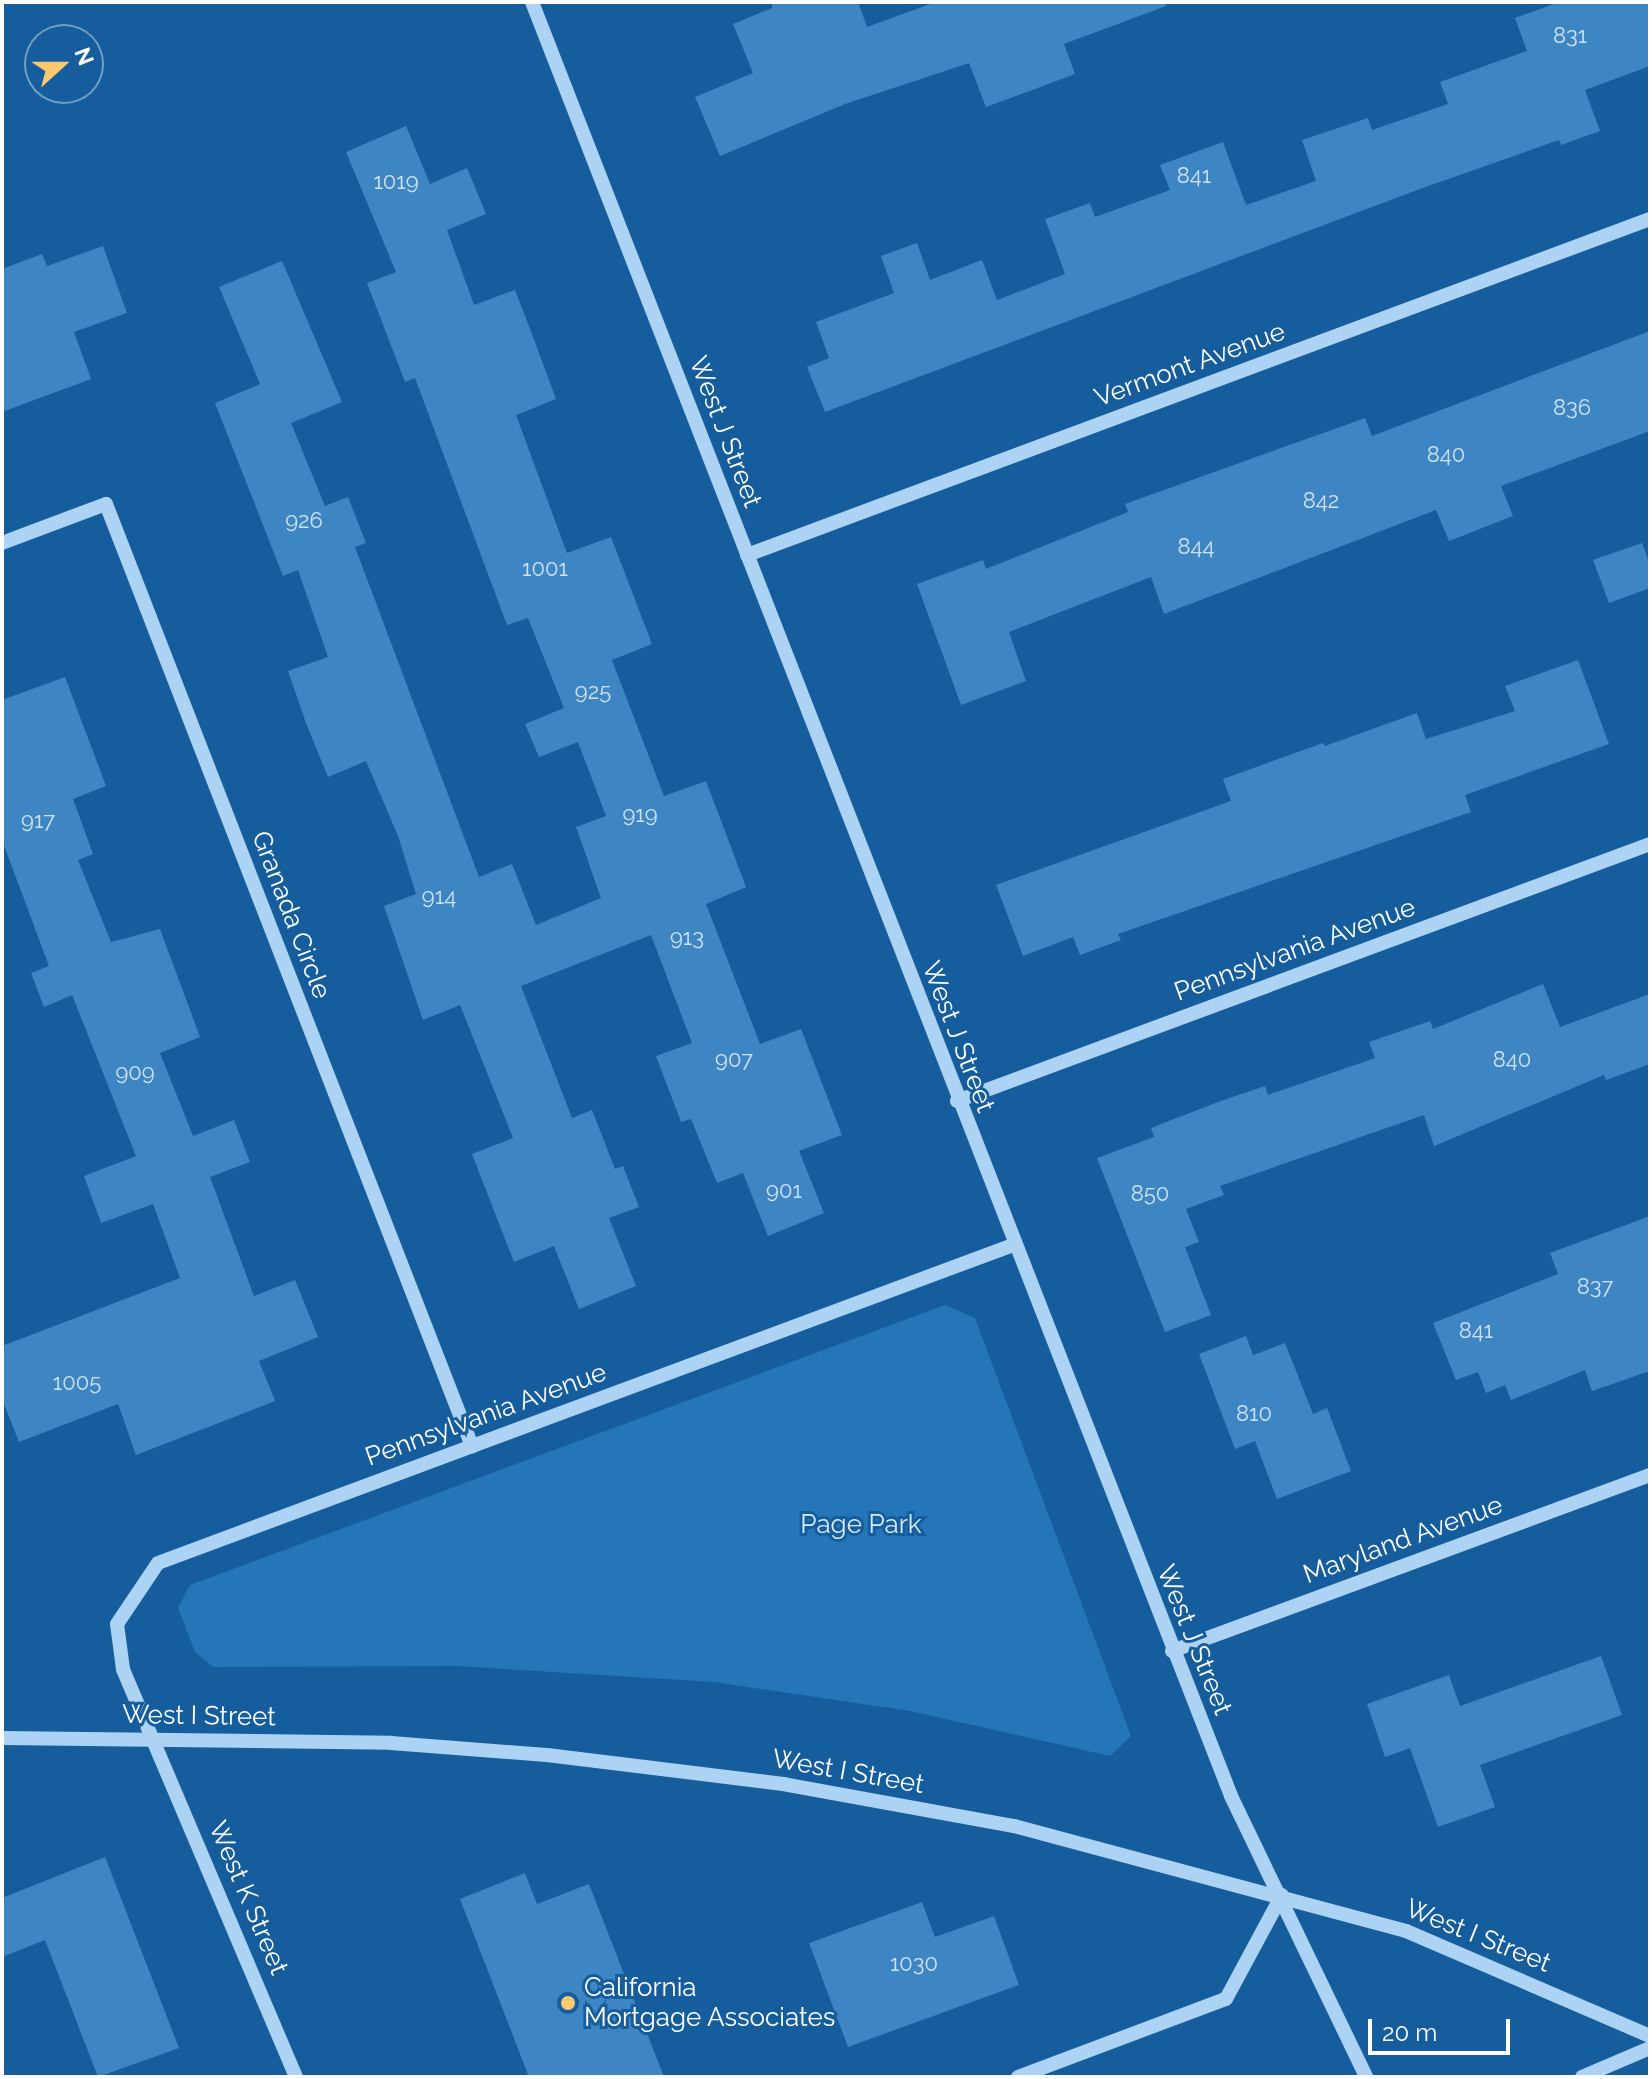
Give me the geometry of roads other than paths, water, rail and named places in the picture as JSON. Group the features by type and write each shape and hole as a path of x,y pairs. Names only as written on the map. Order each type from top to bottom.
{"street":[{"name":"West J Street","path":"532,2 1172,1651 1231,1796 1282,1895 1366,2077"},
{"name":"Vermont Avenue","path":"747,555 1650,219"},
{"name":"Granada Circle","path":"2,543 106,504 472,1446"},
{"name":"Pennsylvania Avenue","path":"957,1101 1650,844"},
{"name":"Pennsylvania Avenue","path":"155,1738 123,1669 117,1624 158,1563 1013,1245"},
{"name":"Maryland Avenue","path":"1172,1651 1650,1475"},
{"name":"West I Street","path":"2,1738 391,1743 547,1755 783,1784 1014,1826 1282,1895 1406,1931 1650,2036"},
{"name":"West K Street","path":"155,1738 296,2077"},
{"path":"1018,2077 1226,1999 1282,1895"},
{"path":"1582,2077 1650,2048"}],"place":[{"name":"California Mortgage Associates","path":"568,2003"}],"park label":[{"name":"Page Park","path":"861,1525"}]}
